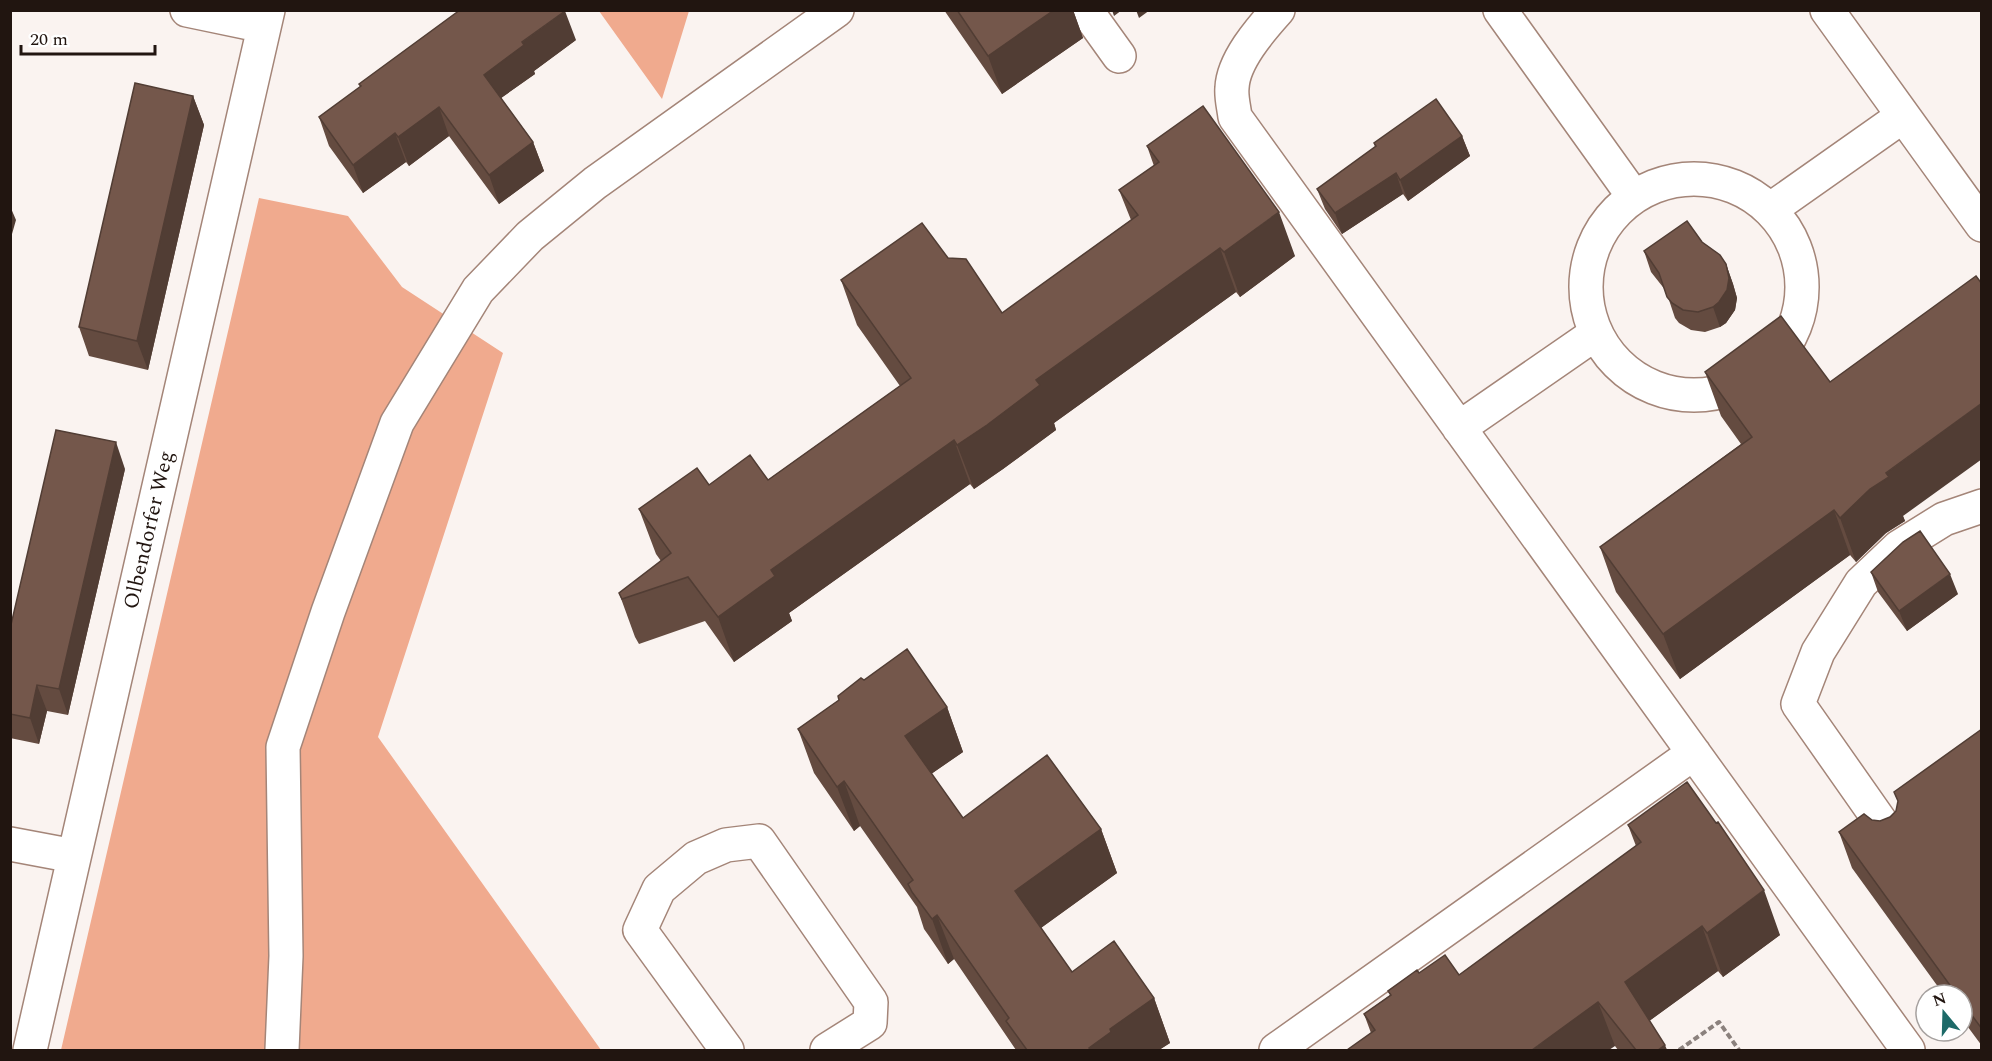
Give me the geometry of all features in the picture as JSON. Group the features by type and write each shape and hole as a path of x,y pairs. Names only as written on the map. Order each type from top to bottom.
{"street":[{"path":"187,10 266,18"},
{"path":"282,1050 286,956 283,747 328,612 397,423 478,290 530,236 596,183 837,10"},
{"path":"1086,10 1119,56"},
{"path":"1278,10 1259,31 1242,56 1232,87 1235,117 1908,1050"},
{"path":"1500,10 1634,197"},
{"path":"1827,10 1982,225"},
{"name":"Olbendorfer Weg","path":"30,1050 266,18"},
{"path":"1771,209 1903,116"},
{"path":"1704,178 1740,188 1771,209 1791,237 1799,260 1802,271 1802,305 1791,338 1770,366 1742,386 1709,395 1674,395 1641,383 1614,362 1595,334 1586,304 1585,273 1594,243 1611,217 1634,197 1668,182 1704,178"},
{"path":"1459,428 1595,334"},
{"path":"1892,838 1797,704 1818,652 1861,583 1899,547 1944,519 1982,506"},
{"path":"1276,1050 1694,753"},
{"path":"728,1050 640,930 659,889 696,858 726,845 759,841 871,1002 870,1023 828,1050"},
{"path":"10,844 74,856"}],"path":[{"path":"1679,1050 1719,1022 1739,1050"}],"shaded area":[{"path":"599,11 689,11 662,99"},
{"path":"259,198 348,216 402,287 503,353 378,737 601,1050 61,1050"}],"building":[{"path":"460,10 565,11 522,42 524,45 484,75 533,142 489,175 439,107 398,137 395,133 353,165 319,117 361,86 359,84"},
{"path":"957,10 1054,10 988,56"},
{"path":"135,83 193,96 137,341 79,327"},
{"path":"1436,99 1462,136 1400,180 1396,173 1335,213 1317,189 1376,146 1374,143"},
{"path":"1203,106 1279,212 1224,252 1220,248 1036,380 1040,385 987,425 957,445 954,440 771,570 775,576 718,617 688,577 622,599 619,593 671,553 639,509 697,468 709,485 750,455 768,480 911,378 841,280 922,223 948,258 966,259 1002,313 1138,215 1119,190 1159,162 1147,146"},
{"path":"1687,221 1702,242 1720,255 1726,264 1729,278 1727,290 1719,302 1713,307 1698,312 1683,310 1672,303 1667,297 1659,273 1644,251"},
{"path":"1976,276 1982,284 1982,403 1886,473 1889,477 1870,489 1840,518 1834,510 1663,634 1600,547 1752,437 1705,372 1781,316 1830,382"},
{"path":"56,430 116,442 59,689 37,685 30,718 10,714 10,629"},
{"path":"1920,531 1950,574 1899,611 1871,572 1903,542"},
{"path":"907,649 947,707 905,736 963,818 1047,755 1101,829 1015,891 1072,972 1114,941 1154,998 1110,1029 1111,1032 1089,1048 1090,1050 1027,1050 1006,1021 1009,1018 937,915 932,919 912,892 908,884 913,880 844,781 837,787 798,729 839,700 838,696 861,678 864,680"},
{"path":"1982,729 1982,1029 1974,1018 1974,983 1948,983 1839,832 1864,814 1872,820 1880,821 1890,817 1896,811 1898,801 1894,792"},
{"path":"1687,782 1716,823 1718,822 1764,890 1707,933 1702,926 1625,982 1665,1045 1658,1050 1636,1050 1598,1002 1532,1050 1347,1050 1375,1030 1364,1014 1391,995 1388,991 1417,970 1419,973 1445,955 1459,975 1641,842 1628,825"}]}
